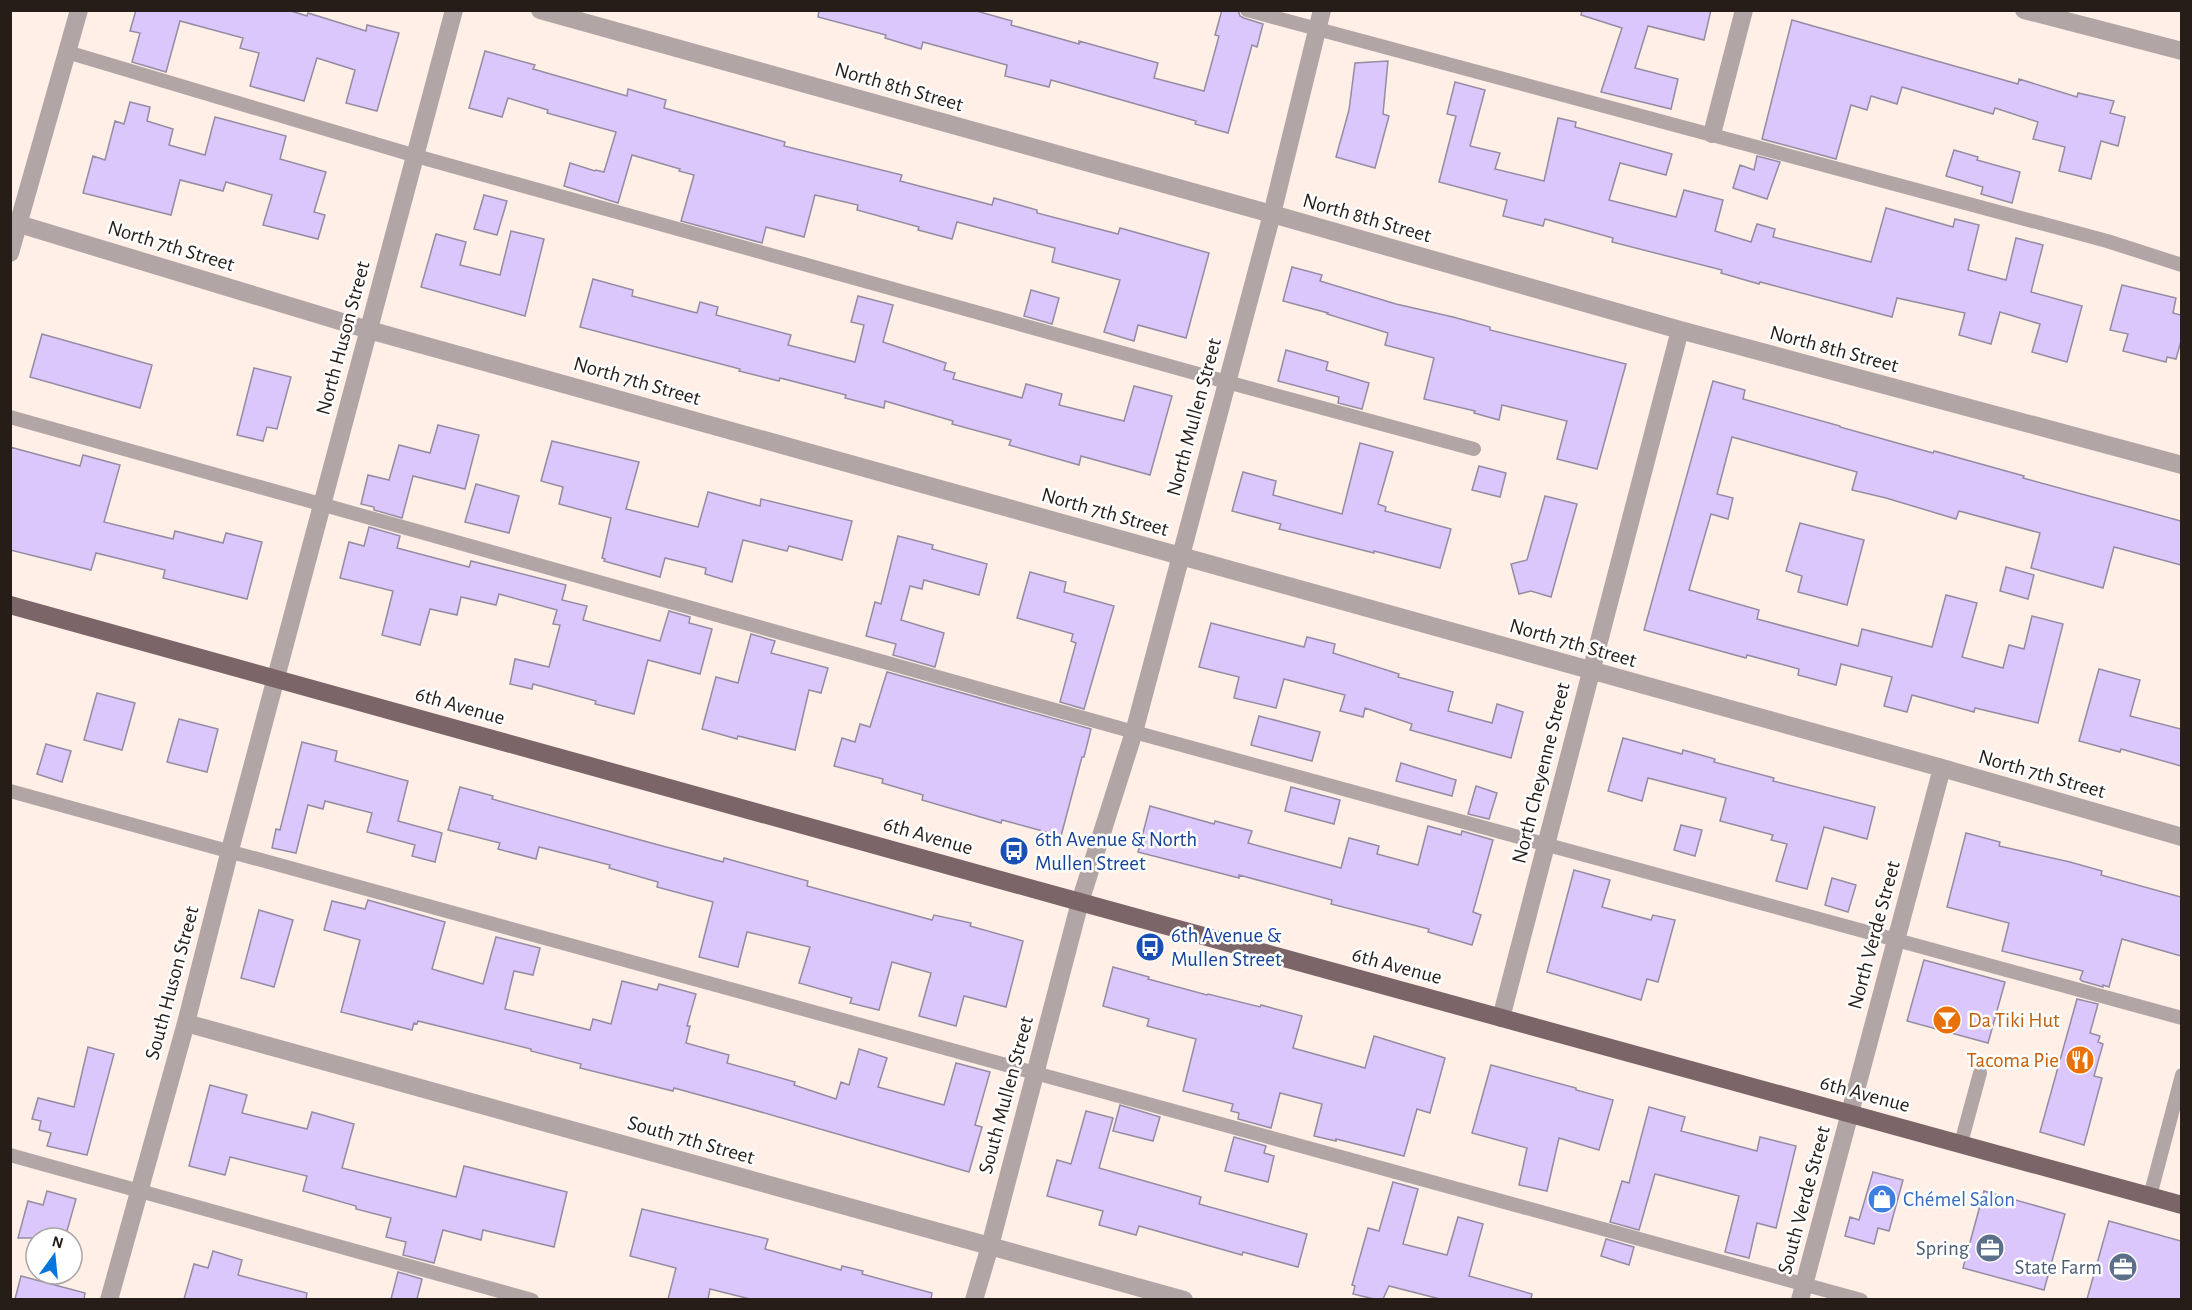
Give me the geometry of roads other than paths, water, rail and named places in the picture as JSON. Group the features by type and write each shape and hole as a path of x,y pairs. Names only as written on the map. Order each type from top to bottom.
{"main road":[{"name":"6th Avenue","path":"10,604 2181,1205"}],"street":[{"path":"10,253 15,222 79,10"},
{"name":"North Huson Street","path":"276,678 454,10"},
{"name":"North 8th Street","path":"540,10 1680,330 2181,465"},
{"name":"North Mullen Street","path":"1080,902 1134,732 1272,214 1322,10"},
{"path":"1712,134 1744,10"},
{"path":"2024,10 2181,51"},
{"name":"North 7th Street","path":"15,222 369,330 1590,672 1942,768 2181,837"},
{"name":"North Cheyenne Street","path":"1501,1018 1680,330"},
{"name":"South Huson Street","path":"109,1299 186,1023 276,678"},
{"name":"North Verde Street","path":"1850,1113 1942,768"},
{"name":"South Mullen Street","path":"974,1299 1080,902"},
{"name":"South 7th Street","path":"186,1023 1184,1299"},
{"name":"South Verde Street","path":"1803,1292 1850,1113"}],"lane":[{"path":"1247,10 1317,31 1712,134 2096,238 2181,265"},
{"path":"67,52 416,156 1474,449"},
{"path":"10,417 1134,732 2181,1018"},
{"path":"10,791 1035,1073 1803,1292 1861,1299"},
{"path":"1961,1143 1980,1073"},
{"path":"2150,1196 2181,1075"},
{"path":"10,1155 532,1299"}],"place":[{"name":"6th Avenue & North Mullen Street","path":"1014,851"},
{"name":"6th Avenue & Mullen Street","path":"1150,947"},
{"name":"Da Tiki Hut","path":"1947,1020"},
{"name":"Tacoma Pie","path":"2080,1060"},
{"name":"Chémel Salon","path":"1882,1199"},
{"name":"Spring","path":"1990,1248"},
{"name":"State Farm","path":"2123,1267"}]}
